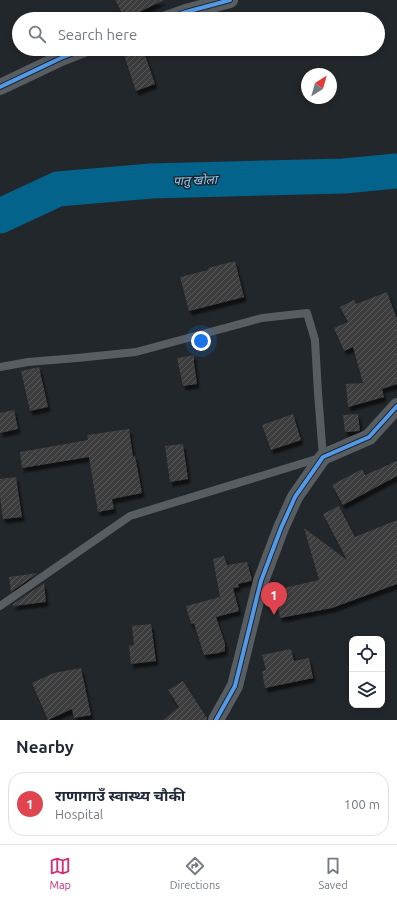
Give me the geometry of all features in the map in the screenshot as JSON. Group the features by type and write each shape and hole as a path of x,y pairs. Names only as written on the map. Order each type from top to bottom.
{"street":[{"path":"186,12 230,0"},
{"path":"0,87 66,56"},
{"path":"216,720 235,686 262,581 281,528 295,497 323,457 368,437 397,406"}],"lane":[{"path":"0,367 28,362 136,352 262,318 307,313 315,340 323,457 130,516 0,606"}],"building":[{"path":"115,0 164,0 139,12 121,12"},
{"path":"124,56 145,56 155,84 136,91"},
{"path":"235,261 244,297 189,311 180,277"},
{"path":"387,292 397,319 397,384 382,389 384,397 348,407 346,384 363,383 353,347 344,351 334,328 348,322 340,307 354,300 356,304"},
{"path":"194,355 197,384 183,386 177,358"},
{"path":"39,367 48,407 30,411 21,371"},
{"path":"14,410 18,429 0,433 0,413"},
{"path":"293,414 301,440 271,450 262,425"},
{"path":"358,414 360,431 345,432 343,415"},
{"path":"129,429 133,457 135,456 142,493 112,499 114,509 98,512 89,457 22,468 20,452 88,440 87,435"},
{"path":"183,444 188,479 170,482 165,446"},
{"path":"397,461 397,476 343,505 332,485 362,469 365,475"},
{"path":"16,477 22,517 3,519 0,497 0,479"},
{"path":"339,506 355,537 397,520 397,584 332,608 280,618 275,590 319,580 304,528 347,560 323,514"},
{"path":"224,556 227,565 247,562 252,579 251,581 238,584 239,587 233,588 239,611 216,617 225,644 225,651 204,655 194,623 191,624 186,606 220,597 213,559"},
{"path":"38,573 11,592 9,577"},
{"path":"44,583 46,602 13,606 13,604"},
{"path":"151,624 156,661 131,664 129,646 134,645 132,626"},
{"path":"291,649 294,661 309,658 313,678 265,688 262,671 266,670 262,655"},
{"path":"81,668 91,715 74,718 72,709 48,720 32,683 54,673"},
{"path":"183,681 207,720 163,720 179,707 168,690"}],"waterway":[{"name":"पातु खोला","path":"0,216 58,189 151,181 344,176 397,171"}],"cycle path":[{"path":"186,12 230,0"},
{"path":"0,87 66,56"},
{"path":"216,720 235,686 261,581 281,528 295,497 323,457 369,437 397,406"}],"place":[{"name":"राणागाउँ स्वास्थ्य चौकी","path":"274,615"}]}
